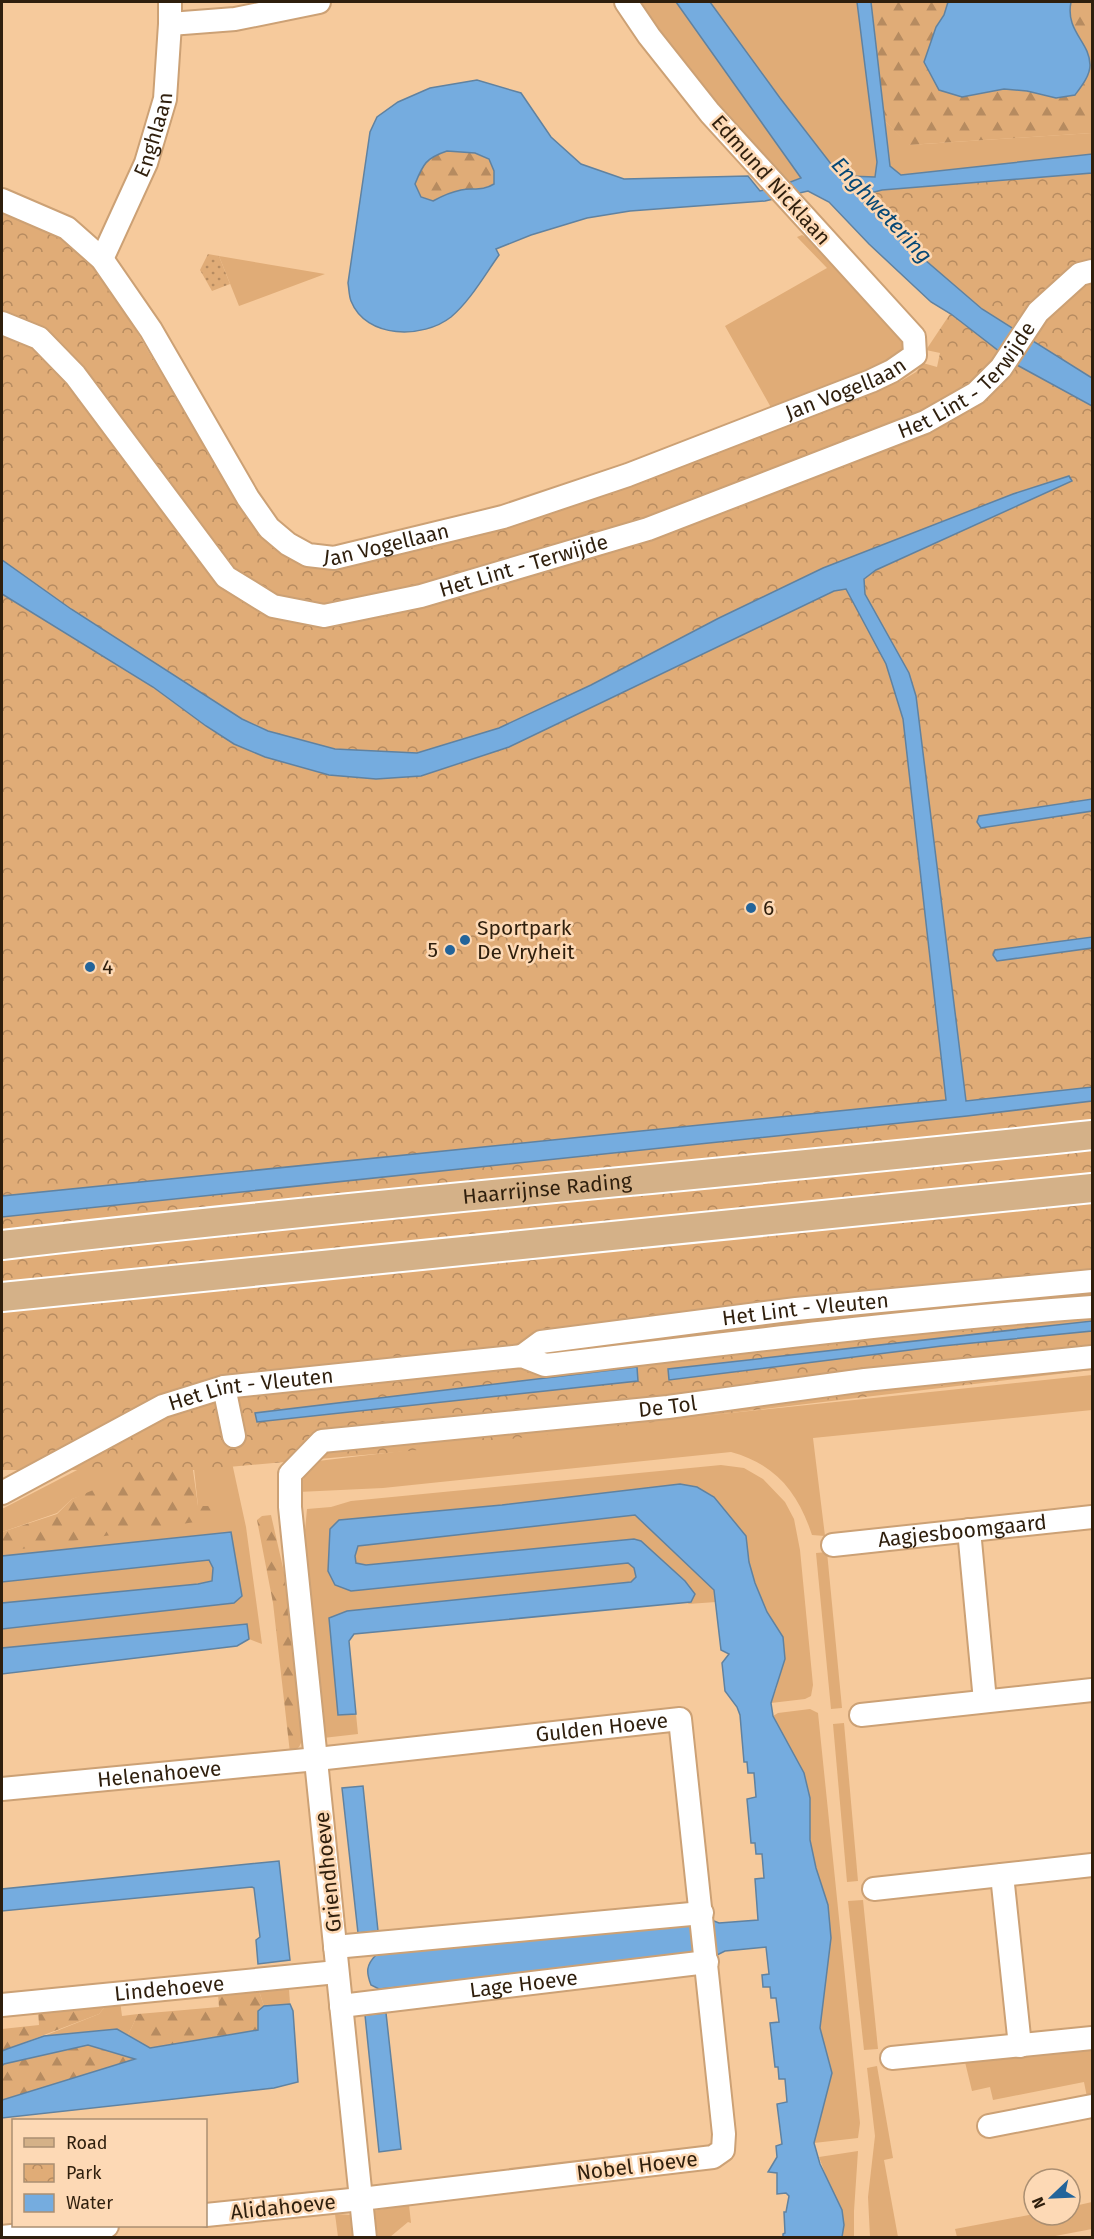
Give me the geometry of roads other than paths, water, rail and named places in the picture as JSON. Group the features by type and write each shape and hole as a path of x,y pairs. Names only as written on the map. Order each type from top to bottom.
{"main road":[{"name":"Haarrijnse Rading","path":"2,1245 241,1218 844,1161 1092,1135"},
{"path":"2,1297 1092,1188"}],"street":[{"name":"Enghlaan","path":"102,259 146,163 165,99 170,2"},
{"path":"170,24 235,19 319,2"},
{"name":"Edmund Nicklaan","path":"626,2 649,36 710,113 914,337 915,355"},
{"name":"Jan Vogellaan","path":"2,200 67,228 102,259 151,330 248,498 268,528 288,544 308,555 334,558 503,517 628,476 870,381 892,371 915,355"},
{"name":"Het Lint - Terwijde","path":"2,323 39,339 75,375 226,577 273,606 324,616 421,596 648,529 926,422 976,393 1001,368 1038,312 1080,274 1092,271"},
{"name":"Het Lint - Vleuten","path":"522,1356 541,1341 652,1329 796,1309 1092,1281"},
{"path":"972,1291 974,1316"},
{"name":"Het Lint - Vleuten","path":"2,1494 163,1406 224,1386 522,1356 546,1365 798,1334 974,1316 1092,1307"},
{"path":"796,1309 798,1334"},
{"path":"652,1329 660,1352"},
{"name":"De Tol","path":"290,1507 290,1474 322,1441 668,1407 865,1380 1092,1357"},
{"path":"224,1386 234,1436"},
{"name":"Griendhoeve","path":"290,1507 365,2238"},
{"name":"Aagjesboomgaard","path":"833,1545 1092,1517"},
{"path":"969,1530 985,1701"},
{"path":"861,1715 1092,1690"},
{"name":"Gulden Hoeve","path":"317,1759 680,1719 707,1960"},
{"name":"Helenahoeve","path":"2,1789 317,1759"},
{"path":"874,1889 1092,1865"},
{"path":"1002,1875 1020,2046"},
{"path":"335,1947 702,1915"},
{"name":"Lage Hoeve","path":"341,2006 707,1960"},
{"name":"Nobel Hoeve","path":"361,2199 713,2157 723,2150 724,2134 707,1960"},
{"name":"Lindehoeve","path":"2,2005 338,1972"},
{"path":"892,2058 1092,2038"},
{"path":"989,2126 1092,2106"},
{"name":"Alidahoeve","path":"207,2215 361,2199"},
{"path":"2,2236 96,2227"}],"water":[{"path":"676,2 710,2 831,164 848,176 875,177 877,162 857,2 871,2 890,166 901,175 1092,154 1092,173 882,190 859,196 896,235 982,309 1092,378 1092,406 1017,365 951,314 931,302 869,244 829,202 808,191 765,201 630,211 587,218 531,235 496,249 499,255 464,304 451,317 426,329 396,332 382,329 369,323 358,314 350,299 348,283 370,132 377,117 398,102 430,88 477,80 521,93 551,137 581,164 624,179 748,176 760,191 801,178","holes":["447,151 475,153 489,159 494,171 494,184 457,191 433,201 421,197 415,184 423,167 430,159"]},
{"path":"948,2 1071,2 1071,21 1089,57 1090,69 1085,81 1075,95 1056,98 1027,91 1004,89 962,97 939,90 924,62 936,27 944,15"},
{"path":"1069,476 1072,481 876,570 864,579 865,594 909,673 916,696 966,1101 1092,1087 1092,1101 2,1217 2,1196 946,1100 903,719 886,664 846,589 834,591 509,747 421,776 376,779 329,775 265,757 234,744 153,687 2,594 2,560 71,609 242,719 268,731 335,749 417,753 499,728 591,685 719,618 823,568 1013,494"},
{"path":"1092,799 1092,811 981,828 977,822 979,816"},
{"path":"1092,937 1092,948 997,961 993,955 995,950"},
{"path":"1092,1321 1092,1331 942,1346 669,1380 668,1369"},
{"path":"637,1367 638,1381 257,1422 255,1413"},
{"path":"680,1484 697,1487 714,1497 746,1536 749,1562 755,1583 767,1612 783,1637 785,1659 771,1703 773,1716 804,1773 810,1798 810,1840 828,1905 831,1938 820,2028 832,2073 814,2143 820,2164 842,2210 844,2225 842,2237 783,2237 785,2233 784,2212 786,2212 789,2196 786,2193 777,2194 777,2173 768,2172 777,2157 776,2146 782,2144 777,2104 787,2102 785,2079 779,2079 778,2067 775,2067 770,2023 779,2022 776,1998 771,1998 770,1987 763,1987 762,1975 769,1974 766,1947 725,1951 711,1958 379,1989 371,1985 368,1976 370,1962 376,1955 709,1919 719,1923 758,1920 755,1879 764,1878 762,1854 756,1854 755,1843 751,1843 747,1799 756,1797 754,1773 748,1773 747,1762 744,1762 740,1715 725,1691 722,1663 729,1654 721,1650 714,1590 635,1515 358,1546 355,1556 356,1563 366,1565 634,1539 641,1541 685,1581 695,1594 691,1602 354,1634 349,1641 356,1714 338,1715 329,1618 347,1611 631,1582 636,1577 634,1568 628,1563 351,1591 335,1585 328,1571 330,1529 339,1520 502,1505"},
{"path":"231,1532 242,1596 234,1603 2,1629 2,1603 198,1584 212,1581 213,1568 209,1560 2,1582 2,1556"},
{"path":"247,1624 249,1639 237,1646 2,1674 2,1648"},
{"path":"363,1786 378,1931 358,1933 342,1788"},
{"path":"279,1861 290,1960 258,1964 256,1940 260,1937 254,1888 252,1887 2,1911 2,1889"},
{"path":"290,2004 293,2011 298,2082 274,2088 2,2118 2,2100 135,2059 88,2045 2,2066 2,2051 7,2049 44,2036 117,2029 150,2048 258,2030 258,2011 264,2006"},
{"path":"386,2013 401,2149 379,2152 365,2015"}],"place":[{"name":"6","path":"751,908"},
{"name":"Sportpark De Vryheit","path":"465,940"},
{"name":"5","path":"450,950"},
{"name":"4","path":"90,967"}],"water label":[{"name":"Enghwetering","path":"882,210"}]}
